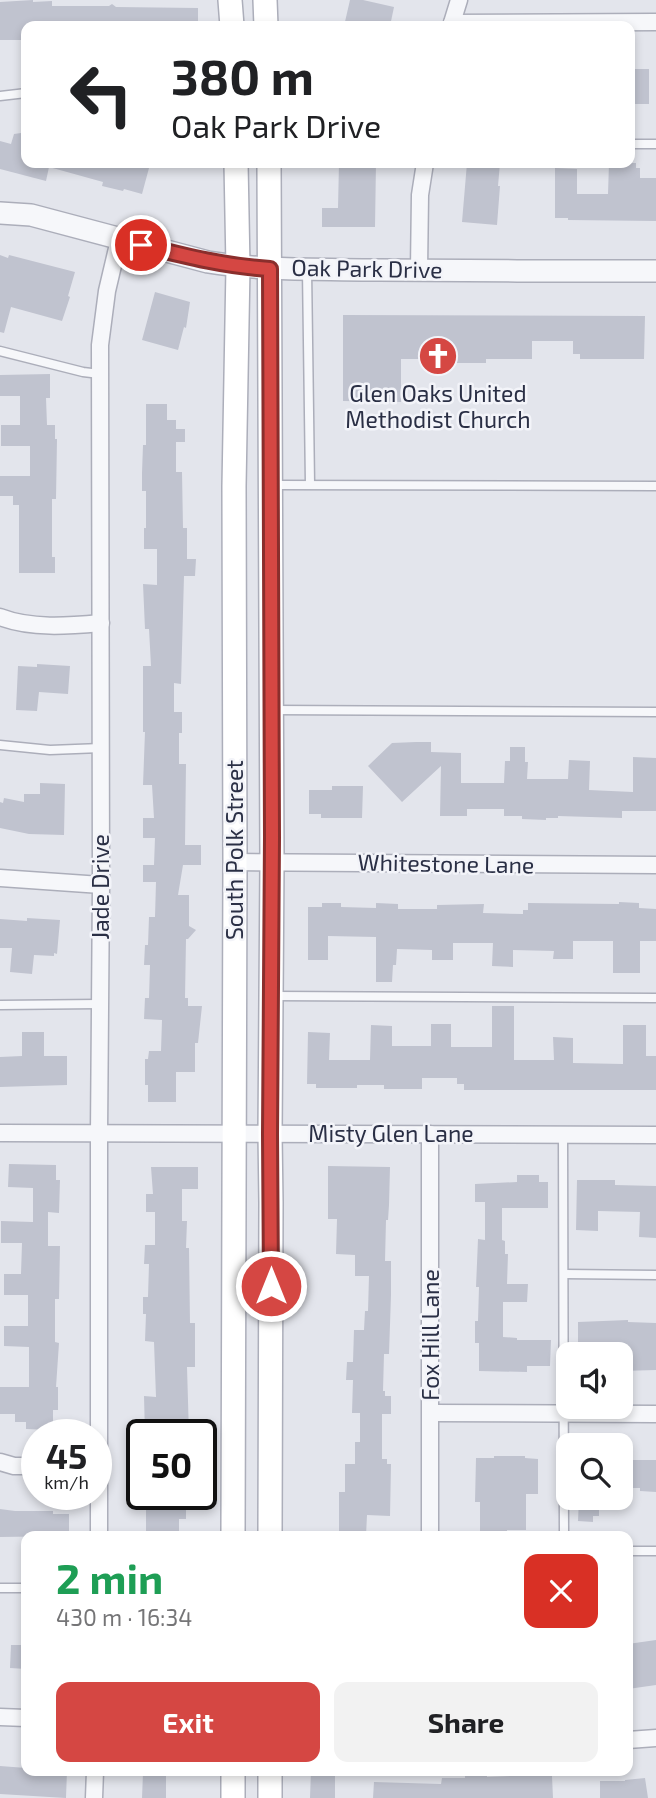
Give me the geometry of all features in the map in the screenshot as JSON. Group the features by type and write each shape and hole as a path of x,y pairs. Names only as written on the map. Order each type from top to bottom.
{"main road":[{"path":"230,0 232,21"},
{"path":"265,0 266,21"},
{"name":"South Polk Street","path":"233,1531 234,486 238,267 236,168"},
{"name":"South Polk Street","path":"269,168 271,1531"},
{"path":"234,486 270,485"},
{"path":"233,1776 233,1798"},
{"path":"270,1776 270,1798"}],"street":[{"path":"453,21 458,0"},
{"path":"635,22 656,22"},
{"path":"419,270 420,195 424,168"},
{"name":"Oak Park Drive","path":"0,213 31,215 119,240 238,267 656,271"},
{"name":"Jade Drive","path":"98,1419 100,345 107,290 119,240"},
{"path":"0,617 33,624 70,626 101,622"},
{"name":"Whitestone Lane","path":"235,862 656,865"},
{"path":"0,878 101,885"},
{"name":"Misty Glen Lane","path":"0,1133 656,1135"},
{"name":"Fox Hill Lane","path":"430,1134 430,1531"},
{"path":"431,1413 556,1414"},
{"path":"633,1414 656,1414"},
{"path":"0,1462 21,1466"},
{"name":"Jade Drive","path":"99,1510 99,1531"},
{"path":"0,1717 21,1718"},
{"path":"633,1740 656,1738"},
{"path":"94,1798 95,1776"}],"lane":[{"path":"0,96 21,94"},
{"path":"635,144 656,144"},
{"path":"307,269 310,484"},
{"path":"0,351 100,374"},
{"path":"270,485 656,486"},
{"path":"271,710 656,712"},
{"path":"0,745 50,750 101,748"},
{"path":"272,996 656,998"},
{"path":"0,1005 99,1004"},
{"path":"563,1135 564,1342"},
{"path":"564,1274 656,1275"},
{"path":"563,1419 564,1531"},
{"path":"633,1550 656,1551"},
{"path":"0,1588 21,1588"}],"building":[{"path":"33,0 52,1 52,6 112,4 116,7 198,8 198,21 21,21 21,40 0,40 0,2"},
{"path":"350,0 394,7 391,21 345,21"},
{"path":"635,69 649,69 649,104 635,104"},
{"path":"21,133 21,168 49,168 46,181 0,169 0,141 11,144 14,134"},
{"path":"636,163 636,168 640,168 640,178 656,178 656,221 555,218 555,168 577,169 577,194 608,194 609,168 635,168"},
{"path":"53,168 149,168 142,194 102,186 103,182"},
{"path":"339,168 376,168 375,227 322,227 322,208 338,208"},
{"path":"467,168 500,168 497,225 462,222"},
{"path":"0,255 75,272 62,321 11,307 4,333 0,332"},
{"path":"155,292 190,302 186,328 184,327 178,350 142,340"},
{"name":"Glen Oaks United Methodist Church","path":"343,315 645,316 644,359 580,359 580,354 573,354 573,341 532,341 532,359 486,359 486,363 455,363 455,359 401,359 401,402 343,401"},
{"path":"50,374 50,398 46,398 47,425 55,425 57,439 56,499 52,499 52,557 55,557 55,573 19,573 19,505 13,505 13,496 0,496 0,476 30,476 30,446 1,446 1,425 20,425 20,396 0,396 0,375"},
{"path":"146,404 167,404 167,420 176,420 176,429 185,429 185,442 176,442 176,472 182,472 183,528 187,528 187,559 196,559 195,576 184,576 181,684 174,683 174,712 182,712 179,764 186,764 185,845 201,845 201,865 183,865 178,895 189,895 189,926 196,930 186,939 185,998 188,998 188,1006 202,1006 198,1043 195,1043 195,1072 176,1072 176,1102 148,1102 148,1085 145,1085 145,1059 148,1059 149,1051 161,1051 162,1020 144,1019 145,998 149,998 150,965 144,965 145,945 148,945 149,917 155,917 156,882 143,882 143,865 154,865 155,838 143,838 143,818 154,818 152,785 143,785 143,666 151,666 149,629 145,629 143,584 157,585 157,549 144,549 146,491 142,491 142,473 143,445 146,445"},
{"path":"37,664 70,666 68,694 39,692 37,711 16,710 18,666 37,667"},
{"path":"431,742 431,752 461,753 461,783 504,783 505,761 510,761 510,747 525,747 527,779 568,779 569,760 590,761 589,790 633,792 633,757 656,758 656,811 622,811 622,818 558,816 546,820 504,816 504,809 467,809 467,816 440,816 441,766 402,802 368,766 392,743"},
{"path":"40,783 65,784 64,835 29,834 0,828 0,802 3,803 4,798 24,802 24,794 40,794"},
{"path":"332,786 363,786 362,818 321,818 321,814 309,814 309,790 332,790"},
{"path":"322,903 341,903 341,907 376,908 376,903 398,904 398,909 437,909 437,905 484,904 483,913 523,914 523,910 528,910 528,903 639,903 639,908 656,909 656,941 640,941 640,973 613,973 613,941 573,941 573,959 553,959 554,951 513,950 513,967 492,966 493,943 453,943 453,960 432,960 432,950 397,949 392,982 376,982 376,937 328,936 328,960 308,960 308,907 322,907"},
{"path":"27,918 60,920 57,954 34,955 32,974 10,972 12,948 0,948 0,919 27,921"},
{"path":"492,1006 514,1006 514,1060 554,1060 553,1037 573,1038 573,1063 623,1064 623,1025 646,1025 646,1056 656,1056 656,1090 464,1090 464,1084 457,1084 457,1078 422,1078 422,1089 384,1089 384,1085 316,1088 316,1084 307,1084 308,1032 330,1033 329,1060 370,1060 371,1025 392,1026 392,1046 431,1046 431,1024 451,1024 451,1047 492,1047"},
{"path":"22,1032 44,1032 44,1056 67,1056 67,1085 0,1087 0,1057 22,1056"},
{"path":"9,1164 56,1165 56,1180 60,1180 59,1213 48,1212 48,1246 60,1246 59,1299 55,1299 55,1342 59,1343 56,1387 58,1410 53,1410 53,1419 21,1419 21,1422 15,1422 15,1414 0,1414 0,1387 29,1387 29,1347 4,1346 4,1326 28,1326 28,1295 4,1295 4,1274 21,1274 22,1243 1,1243 1,1221 33,1222 33,1188 8,1187"},
{"path":"328,1166 390,1167 385,1261 391,1261 391,1295 389,1354 384,1354 383,1391 385,1396 391,1396 391,1414 382,1414 382,1459 387,1459 387,1464 391,1464 390,1516 367,1515 366,1531 339,1531 339,1492 345,1492 345,1464 355,1464 355,1442 360,1442 360,1413 352,1413 353,1380 346,1380 347,1362 353,1362 354,1330 364,1330 365,1311 368,1311 369,1276 355,1276 355,1255 336,1254 337,1219 328,1219"},
{"path":"151,1167 198,1167 198,1189 182,1189 182,1221 187,1221 186,1248 189,1248 190,1323 195,1323 195,1367 187,1367 189,1419 145,1419 144,1396 156,1397 154,1342 145,1341 146,1314 143,1314 143,1297 148,1297 149,1264 144,1264 145,1245 155,1245 155,1212 146,1212 146,1194 153,1194"},
{"path":"517,1175 539,1175 539,1182 548,1182 548,1208 502,1208 502,1240 505,1241 505,1254 508,1254 507,1284 528,1284 527,1302 503,1302 503,1337 517,1340 551,1340 550,1366 527,1366 527,1372 479,1371 479,1343 475,1343 475,1321 478,1321 479,1287 476,1287 478,1239 485,1240 485,1202 475,1202 475,1184 517,1182"},
{"path":"577,1180 615,1180 615,1185 656,1186 656,1238 639,1237 640,1212 598,1211 598,1231 576,1230"},
{"path":"628,1320 656,1323 656,1370 633,1371 633,1342 578,1342 578,1322"},
{"path":"525,1456 538,1459 538,1494 526,1494 526,1530 480,1531 480,1502 475,1502 476,1458"},
{"path":"633,1460 656,1460 656,1492 640,1491 640,1488 633,1488"},
{"path":"0,1509 69,1514 69,1531 21,1531 21,1537 0,1537"},
{"path":"146,1510 186,1510 186,1519 179,1519 179,1531 146,1531"},
{"path":"578,1510 599,1510 599,1516 593,1516 593,1522 578,1521"},
{"path":"656,1640 656,1685 633,1688 633,1643"},
{"path":"11,1645 21,1645 21,1669 10,1668"},
{"path":"0,1766 21,1768 21,1776 67,1776 66,1798 0,1794"},
{"path":"143,1776 166,1776 166,1798 142,1798"},
{"path":"311,1776 335,1776 335,1798 310,1798"},
{"path":"552,1776 553,1798 373,1798 374,1782 441,1784 442,1778"},
{"path":"645,1778 648,1798 600,1798 600,1781"}],"place":[{"name":"Glen Oaks United Methodist Church","path":"438,356"}],"route":[{"path":"141,245 208,262 270,269 271,1286"}]}
